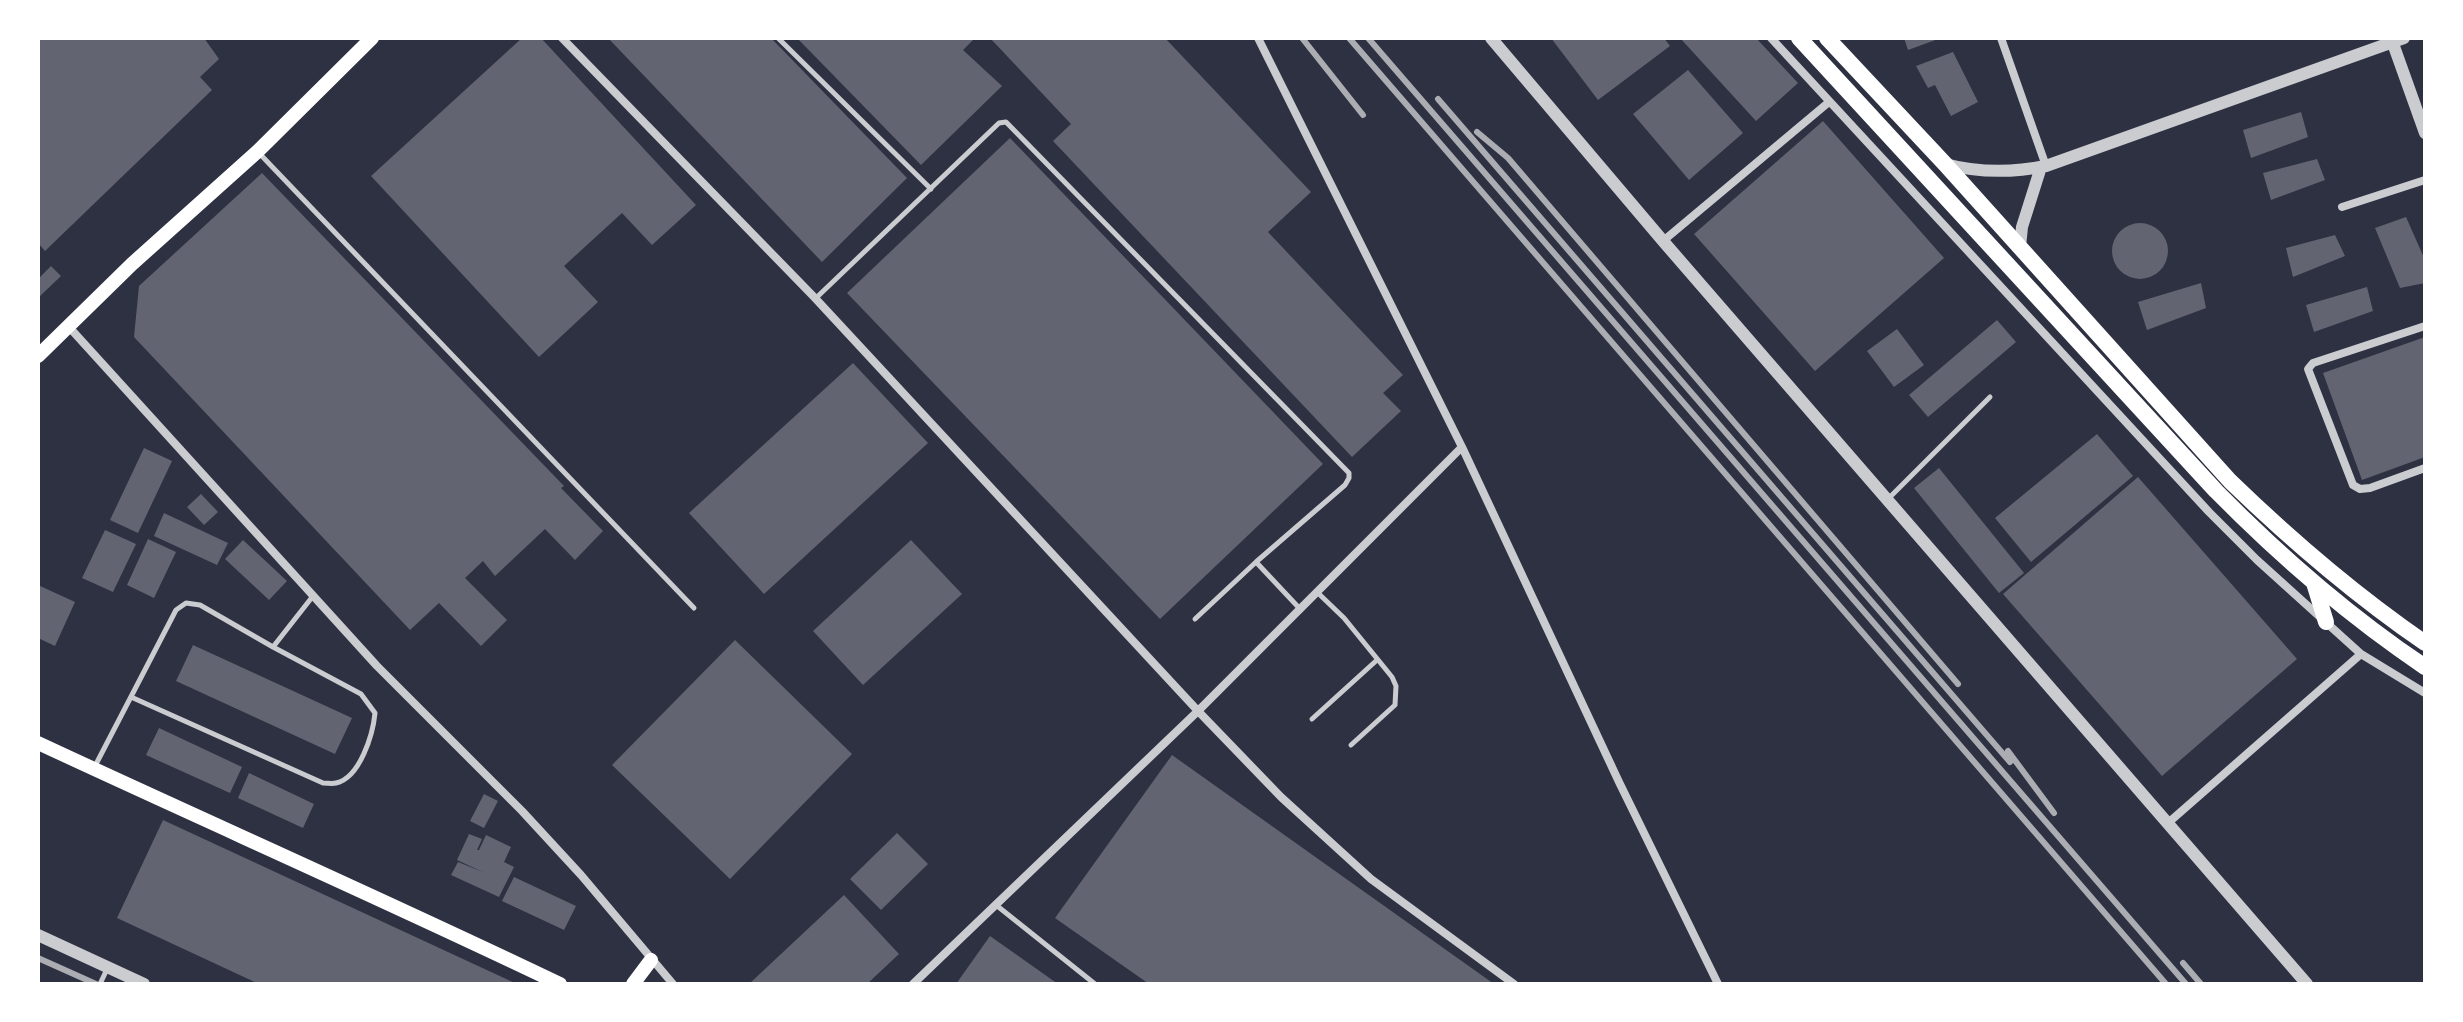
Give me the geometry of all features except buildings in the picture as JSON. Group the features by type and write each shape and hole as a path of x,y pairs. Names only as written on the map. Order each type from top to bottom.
{"main road":[{"path":"38,356 132,264 258,151 372,38"},
{"path":"1799,38 2216,491 2266,541 2379,635 2425,667"},
{"path":"1827,38 1945,164 2230,481 2280,529 2378,611 2425,643"},
{"path":"2314,581 2326,622"},
{"path":"38,743 408,911 560,984"},
{"path":"633,984 651,960"}],"street":[{"path":"562,38 815,298 1281,797 1371,879 1514,984"},
{"path":"1258,38 1462,447 1619,782 1718,984"},
{"path":"1491,38 2307,984"},
{"path":"1771,38 2209,512 2361,654 2425,693"},
{"path":"2001,38 2044,167 2022,227 2020,247"},
{"path":"1945,164 1972,171 1997,172 2044,167 2396,39 2425,133"},
{"path":"1663,241 1829,102"},
{"path":"2342,207 2425,180"},
{"path":"2425,326 2313,363 2308,369 2353,485 2360,489 2370,488 2425,468"},
{"path":"69,327 377,666 562,854 673,984"},
{"path":"913,984 1198,711 1462,447"},
{"path":"2168,823 2361,654"},
{"path":"38,935 144,984"}],"lane":[{"path":"778,38 931,189"},
{"path":"815,298 999,123 1006,122 1349,473 1345,485 1195,619"},
{"path":"258,151 694,608"},
{"path":"1888,500 1990,397"},
{"path":"1256,562 1301,610"},
{"path":"1318,593 1344,618 1396,686 1395,705 1351,745"},
{"path":"273,647 313,596"},
{"path":"94,769 131,697 176,610 186,603 200,605 361,694 375,713 373,735 352,774 337,783 323,783 131,697"},
{"path":"1312,719 1377,660"},
{"path":"996,905 1095,984"},
{"path":"100,984 108,967"}],"railway":[{"path":"1302,38 1363,115"},
{"path":"1349,38 2166,984"},
{"path":"1368,38 2186,984"},
{"path":"1438,99 2010,762"},
{"path":"1477,132 1508,158 1958,684"},
{"path":"2008,751 2054,813"},
{"path":"38,958 96,984"},
{"path":"2183,963 2201,984"}]}
